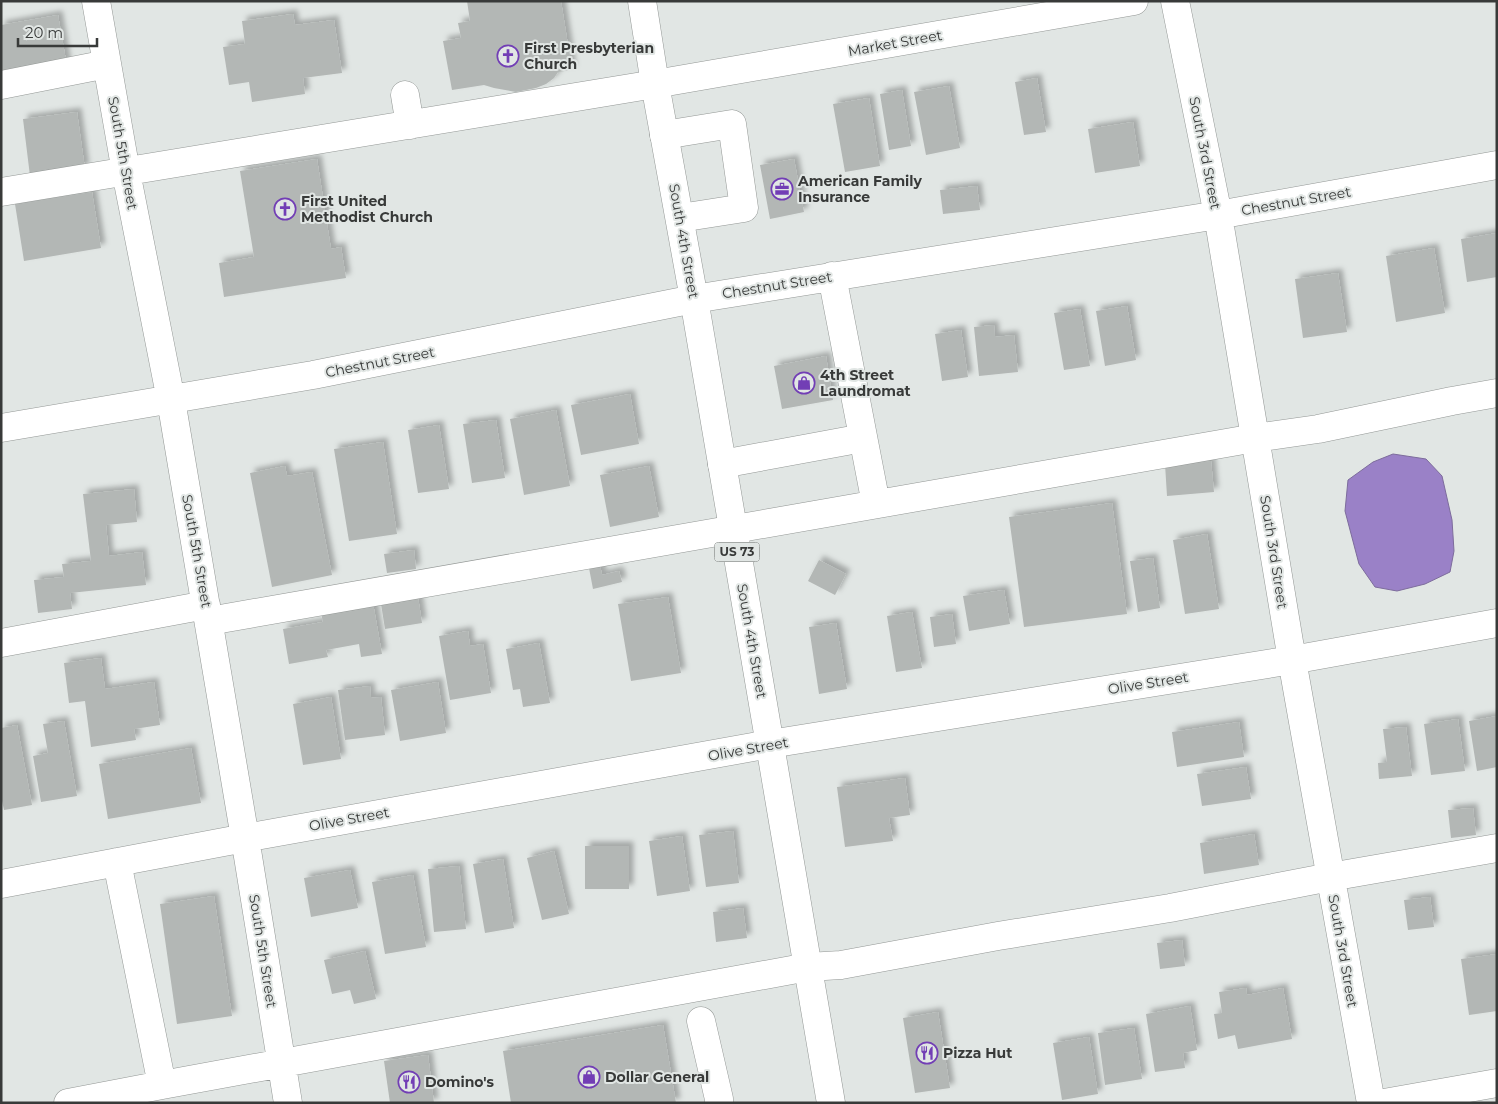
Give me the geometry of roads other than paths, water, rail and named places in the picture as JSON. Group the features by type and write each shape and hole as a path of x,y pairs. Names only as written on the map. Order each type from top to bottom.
{"main road":[{"name":"South 5th Street","path":"96,1 126,172 171,400 288,1103"},
{"name":"South 4th Street","path":"642,1 831,1103"},
{"name":"Market Street","path":"1,192 655,84 1134,1"},
{"name":"South 3rd Street","path":"1175,1 1218,215 1292,660 1371,1103"},
{"path":"1,85 107,64"},
{"path":"404,94 410,125"},
{"path":"664,135 732,124 744,208 680,218"},
{"name":"Chestnut Street","path":"1,428 313,375 694,299 1218,215 1497,165"},
{"path":"832,276 876,504"},
{"path":"1,643 207,613 733,529 1255,438 1318,429 1497,393"},
{"path":"722,464 863,438"},
{"name":"Olive Street","path":"1,884 245,838 770,744 1292,660 1497,623"},
{"path":"68,1103 808,967 841,965 998,936 1170,908 1330,877 1497,848"},
{"path":"117,862 162,1085"},
{"path":"701,1021 720,1098 719,1103"},
{"path":"1384,1103 1497,1083"}],"place":[{"name":"First Presbyterian Church","path":"508,56"},
{"name":"American Family Insurance","path":"782,189"},
{"name":"First United Methodist Church","path":"285,209"},
{"name":"4th Street Laundromat","path":"804,383"},
{"name":"Pizza Hut","path":"927,1053"},
{"name":"Dollar General","path":"589,1077"},
{"name":"Domino's","path":"409,1082"}]}
